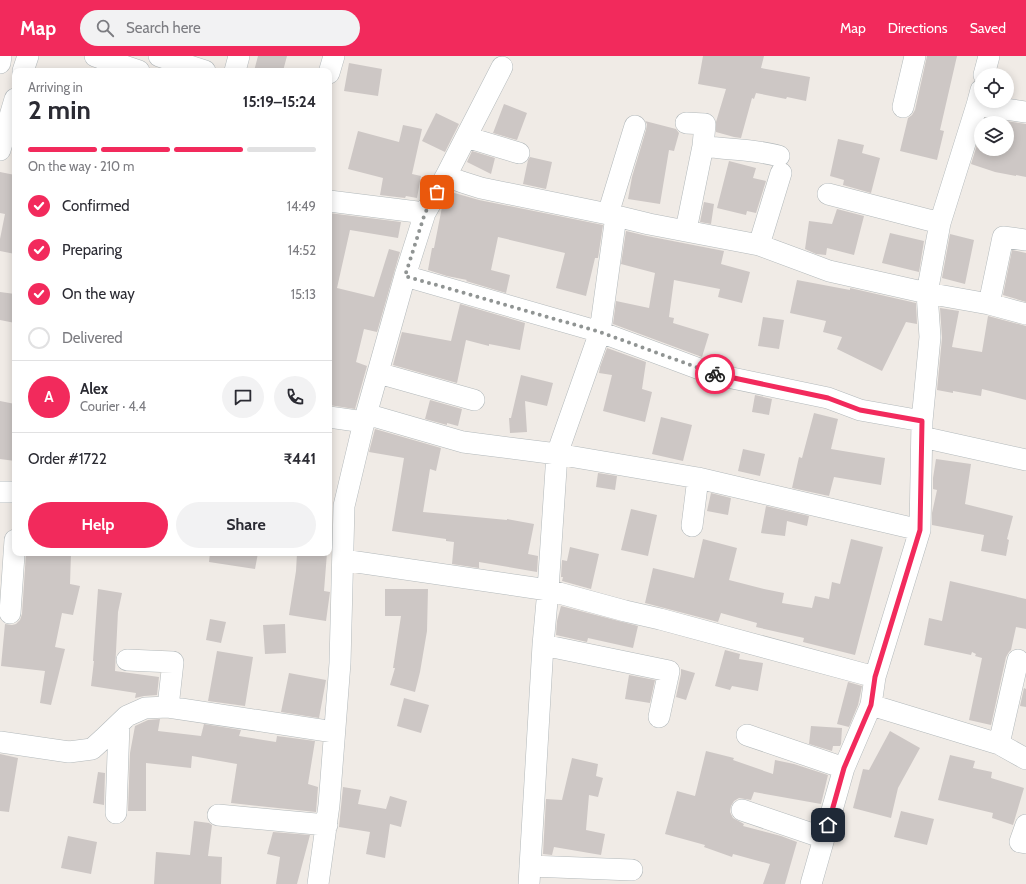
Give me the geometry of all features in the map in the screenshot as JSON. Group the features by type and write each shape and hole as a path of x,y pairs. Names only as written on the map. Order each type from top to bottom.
{"street":[{"path":"0,63 1,56"},
{"path":"24,68 28,56"},
{"path":"95,56 130,68"},
{"path":"150,68 154,56"},
{"path":"158,56 196,68"},
{"path":"236,68 239,56"},
{"path":"330,68 334,56"},
{"path":"903,107 915,56"},
{"path":"986,68 989,56"},
{"path":"318,884 330,805 340,663 343,560 337,506 365,418 405,276 425,213 446,176 502,67"},
{"path":"811,884 844,768 871,705 875,677 920,530 922,429 930,337 928,293 940,223 976,108"},
{"path":"1013,108 1026,112"},
{"path":"12,109 0,151 12,155"},
{"path":"686,123 705,124 703,146 686,230"},
{"path":"632,870 529,875 543,645 557,454 600,332 612,215 635,126"},
{"path":"466,136 519,153"},
{"path":"703,146 719,149 767,152 780,164 759,245"},
{"path":"446,176 480,188 649,224 759,245 829,271 928,293 988,304 1026,314"},
{"path":"828,194 940,223"},
{"path":"332,201 425,213"},
{"path":"988,304 1003,237 1026,240"},
{"path":"405,276 600,332 713,374 828,398 860,410 1026,460"},
{"path":"378,373 474,400"},
{"path":"332,417 365,418 463,442 557,454 698,478 920,530"},
{"path":"692,526 698,478"},
{"path":"0,492 12,492"},
{"path":"10,613 14,556"},
{"path":"343,560 548,590 875,677"},
{"path":"543,645 669,671 659,717"},
{"path":"127,660 173,662 168,707"},
{"path":"999,744 1018,660"},
{"path":"871,705 999,744 1026,759"},
{"path":"0,742 69,752 92,749 127,716 145,708 168,707 334,732"},
{"path":"116,813 119,724"},
{"path":"747,736 844,768"},
{"path":"742,810 824,838"},
{"path":"218,815 327,824"},
{"path":"1026,825 1020,842 1026,843"}],"building":[{"path":"258,56 287,56 284,68 255,68"},
{"path":"703,56 764,56 761,68 810,77 806,101 756,93 754,99 752,98 741,138 716,132 716,122 726,89 698,84"},
{"path":"927,56 957,56 940,130 944,131 937,160 900,151 908,118 915,110"},
{"path":"349,63 382,69 378,96 344,91"},
{"path":"504,104 527,113 517,140 493,133"},
{"path":"436,113 459,124 445,152 422,141"},
{"path":"645,121 676,129 679,133 674,151 669,150 660,204 628,199 632,177 646,130 647,124"},
{"path":"1014,122 1026,124 1026,177 995,172 971,164 974,154 974,156 1014,156"},
{"path":"403,125 422,129 412,174 421,176 417,198 380,195 383,178 348,169 358,131 399,142"},
{"path":"838,139 864,145 862,153 880,158 871,193 843,185 844,180 830,176"},
{"path":"472,151 495,158 491,174 467,162"},
{"path":"530,157 552,162 546,189 523,184"},
{"path":"729,161 756,168 753,178 766,181 756,213 747,211 746,215 717,208"},
{"path":"0,172 12,174 12,253 0,251 0,239 5,214 0,213"},
{"path":"451,192 479,200 603,225 598,258 595,258 586,296 556,288 565,253 498,237 491,270 510,275 506,293 466,281 467,280 428,270 442,207"},
{"path":"704,202 714,204 711,224 700,222"},
{"path":"837,209 864,216 854,255 827,248 826,255 816,254 805,249 809,221 832,224"},
{"path":"332,213 401,222 398,238 350,230 337,288 374,297 389,249 400,252 377,332 364,329 356,362 367,366 355,409 332,405"},
{"path":"626,231 724,251 721,264 750,272 742,303 718,297 720,289 674,280 669,317 674,318 673,323 709,334 702,357 613,324 616,301 649,308 655,273 621,264"},
{"path":"890,233 924,241 919,272 882,263"},
{"path":"950,234 974,240 965,284 942,278"},
{"path":"1012,250 1026,253 1026,302 1003,295"},
{"path":"797,280 850,290 850,288 916,303 917,324 906,322 882,371 837,349 842,337 823,332 826,321 790,313"},
{"path":"0,292 12,294 12,322 0,320"},
{"path":"460,304 525,323 520,350 489,344 489,346 466,340 457,383 393,365 402,332 451,341"},
{"path":"940,308 959,311 952,347 982,352 988,316 1026,326 1026,400 982,389 981,396 937,390 942,338"},
{"path":"763,317 784,320 779,349 758,346"},
{"path":"607,348 646,362 642,389 652,392 645,422 603,411 612,375 599,373"},
{"path":"521,375 553,383 547,406 525,401 527,432 510,433 509,418 511,418"},
{"path":"755,395 772,399 769,415 752,412"},
{"path":"430,400 462,409 458,426 447,423 447,425 425,419"},
{"path":"0,401 12,403 12,461 0,459"},
{"path":"814,413 838,419 831,449 885,458 881,485 834,477 829,496 792,488 799,457 802,458"},
{"path":"661,417 692,425 683,461 652,454"},
{"path":"375,429 441,448 436,471 430,469 423,512 507,519 534,524 528,554 538,556 537,572 479,562 479,568 452,564 454,542 446,541 446,539 392,531 404,458 369,452"},
{"path":"743,449 765,454 760,476 738,471"},
{"path":"936,459 971,464 965,504 1013,516 1007,539 1009,540 1006,556 981,551 984,535 932,525 932,513 937,490 933,489"},
{"path":"598,473 617,476 615,490 596,487"},
{"path":"711,493 731,498 728,515 707,511"},
{"path":"766,506 809,516 807,526 787,521 785,536 761,533"},
{"path":"631,509 657,515 648,556 621,550"},
{"path":"703,539 737,548 729,580 784,593 782,603 812,608 815,596 829,599 832,582 840,584 851,539 883,547 855,655 803,642 804,638 756,627 757,623 721,613 718,622 645,603 653,568 694,578"},
{"path":"570,547 599,554 591,589 562,581 562,560 567,561"},
{"path":"26,556 71,556 70,584 80,586 73,615 62,613 55,647 65,649 51,705 40,703 45,671 1,666 5,624 16,624 20,620 22,614"},
{"path":"210,556 257,556 255,569 209,562"},
{"path":"297,556 327,556 324,591 330,592 326,621 289,615"},
{"path":"950,581 1026,599 1026,629 1016,627 1011,650 1006,657 991,725 969,720 982,658 975,656 976,654 972,652 971,655 924,645 929,618 942,621"},
{"path":"98,589 122,593 118,612 115,671 159,677 157,695 135,698 136,693 91,686"},
{"path":"385,589 428,589 427,631 415,692 390,685 395,668 393,668 401,616 385,616"},
{"path":"561,606 638,626 633,648 588,638 587,642 556,635 557,621"},
{"path":"210,619 226,622 221,643 206,640"},
{"path":"285,624 286,653 265,654 263,625"},
{"path":"725,650 740,654 739,659 763,663 758,691 732,686 730,690 715,686"},
{"path":"217,651 253,657 245,706 208,701"},
{"path":"681,669 695,673 686,700 676,697"},
{"path":"289,673 326,680 319,718 281,712"},
{"path":"629,675 655,680 650,703 625,699"},
{"path":"848,682 862,686 858,705 849,727 837,724"},
{"path":"1024,688 1026,689 1026,707 1020,706"},
{"path":"404,698 429,705 421,733 397,726"},
{"path":"160,719 158,731 201,736 204,724 241,730 239,736 276,742 277,736 315,741 308,784 318,787 316,812 231,803 237,764 192,756 191,768 146,763 146,811 128,811 130,753 135,726 148,720"},
{"path":"811,726 842,728 840,746 833,746 832,751 809,744"},
{"path":"890,731 920,748 898,788 891,818 853,808 863,769 869,770"},
{"path":"706,751 734,758 733,760 773,774 775,760 794,764 828,775 821,804 754,792 751,800 739,798 734,801 731,806 730,812 733,818 744,824 743,826 781,836 797,842 785,884 763,884 770,864 733,854 732,857 704,847 705,845 665,834 677,791 695,796"},
{"path":"0,754 18,758 9,812 0,811"},
{"path":"950,755 975,761 973,768 992,772 991,778 1024,788 1013,825 992,818 993,813 938,800"},
{"path":"572,758 598,764 596,776 603,778 598,797 589,795 586,830 605,834 601,855 554,847 552,855 543,854 546,799 562,800"},
{"path":"98,772 105,773 104,805 93,803"},
{"path":"343,787 361,790 358,804 386,809 390,796 407,801 401,827 390,824 385,858 366,854 370,832 339,827"},
{"path":"901,811 934,819 927,845 894,837"},
{"path":"194,821 209,823 212,825 208,856 222,857 221,884 154,884 156,852 190,855"},
{"path":"273,832 310,835 297,884 276,884 280,857 267,854"},
{"path":"68,836 97,842 91,874 61,868"}],"way so far":[{"path":"437,192 425,213 405,276 600,332 715,374"}],"route":[{"path":"715,374 828,398 860,410 922,421 920,530 875,677 871,705 844,768 828,825"}]}
